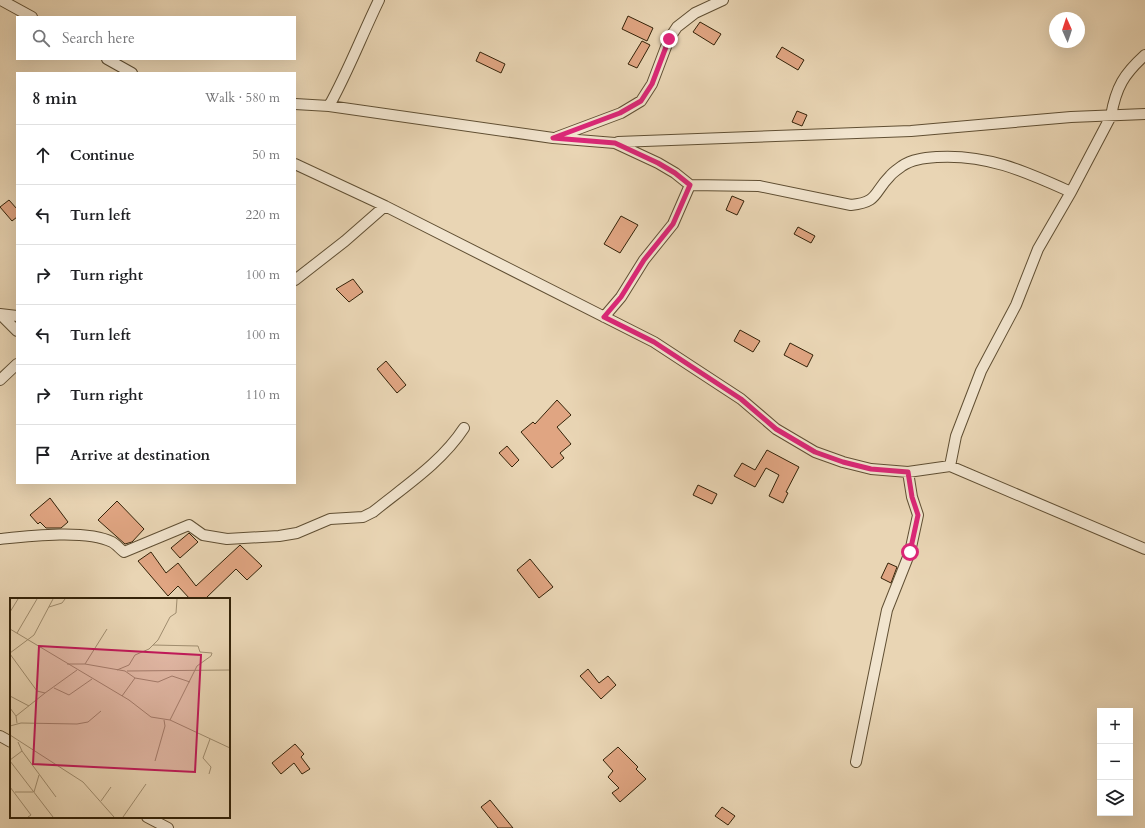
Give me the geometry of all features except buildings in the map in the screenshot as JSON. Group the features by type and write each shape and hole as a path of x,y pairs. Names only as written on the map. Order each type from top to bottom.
{"street":[{"path":"1,0 30,16"},
{"path":"329,106 347,73 358,43 380,0"},
{"path":"553,138 620,113 641,101 652,84 669,39 677,27 695,13 723,0"},
{"path":"950,466 956,436 981,371 1016,305 1038,249 1072,192 1111,116 1113,103 1121,82 1129,70 1145,55"},
{"path":"109,60 130,72"},
{"path":"296,104 329,106 553,138 615,143 911,131 1071,117 1145,114"},
{"path":"615,143 658,163 675,173 690,185 759,186 851,205 865,204 874,198 890,176 905,165 924,158 966,156 1007,166 1072,192"},
{"path":"296,164 385,206 654,342 741,399 776,429 815,452 843,462 871,469 908,472 950,466 1145,549"},
{"path":"604,317 621,297 644,260 673,224 690,185"},
{"path":"296,279 385,206"},
{"path":"0,315 16,316"},
{"path":"0,315 16,330"},
{"path":"0,380 16,365"},
{"path":"0,539 43,536 95,537 113,542 124,552 189,525 203,535 227,539 297,533 330,519 362,517 373,512 430,467 464,428"},
{"path":"856,762 887,610 910,552 918,515 912,497 908,472"},
{"path":"0,736 10,741"},
{"path":"149,818 168,828"}],"route":[{"path":"669,39 652,84 641,101 620,113 553,138 615,143 658,163 675,173 690,185 673,224 644,260 621,297 604,317 654,342 700,374 741,399 776,429 815,452 843,462 871,469 908,472 912,497 918,515 910,552"}]}
